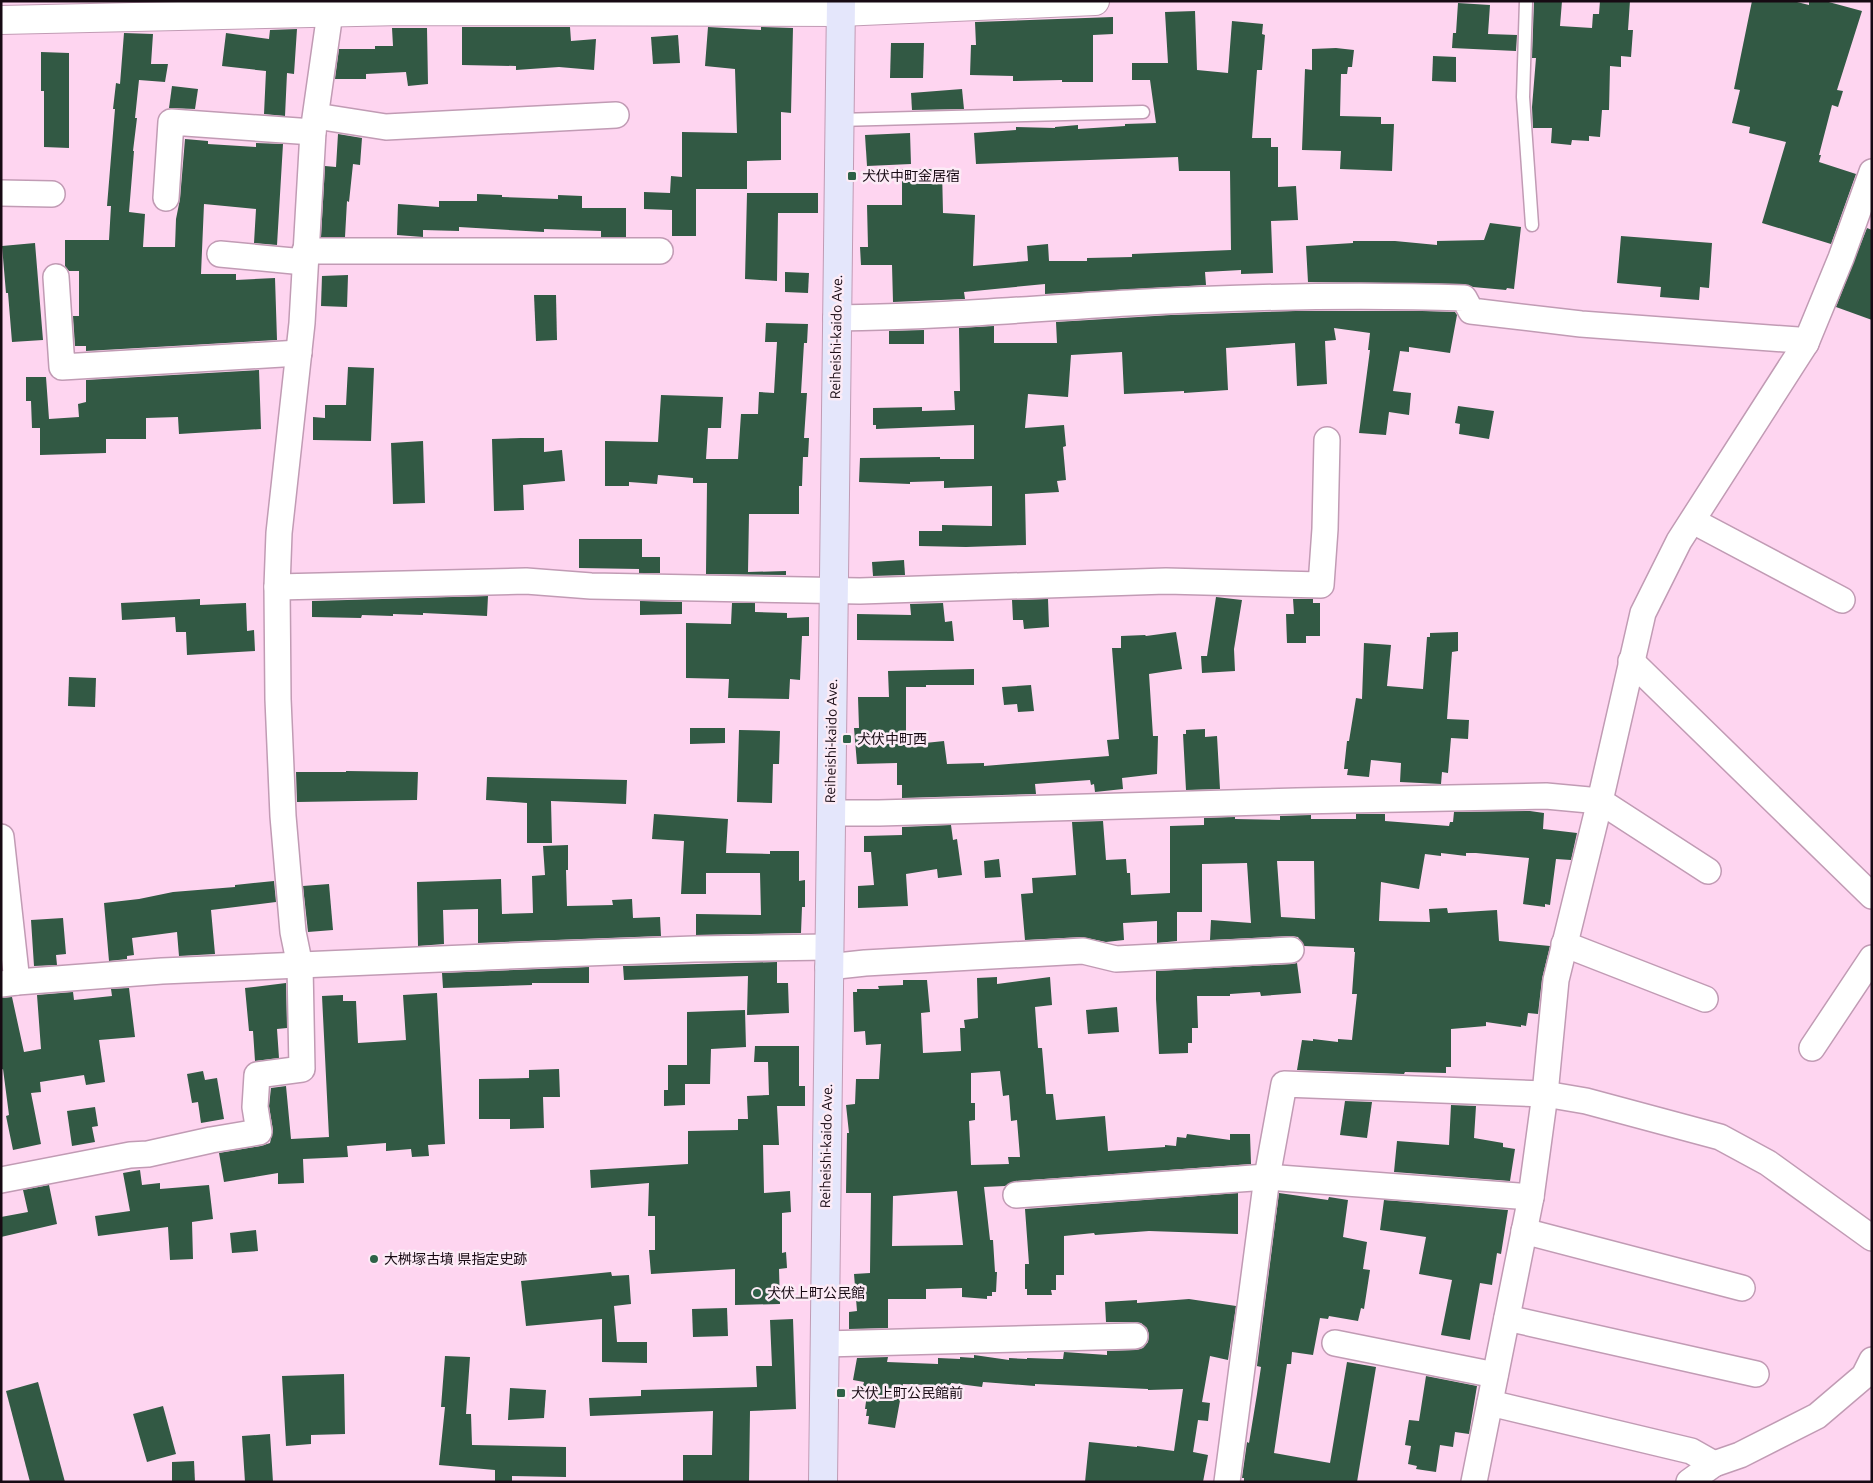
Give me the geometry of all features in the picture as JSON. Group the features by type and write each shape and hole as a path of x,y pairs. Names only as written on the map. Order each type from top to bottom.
{"main road":[{"name":"Reiheishi-kaido Ave.","path":"823,1482 838,120 841,7"}],"street":[{"path":"1,20 45,10 330,13 402,6 841,7 1095,1"},
{"path":"1,1180 260,1132 255,1107 257,1074 302,1069 300,966 293,932 283,816 278,699 277,588 279,533 299,353 314,124 330,13"},
{"path":"166,198 171,122 386,127 616,115"},
{"path":"1474,1482 1531,1197 1545,1094 1556,980 1600,801 1643,613 1679,541 1806,343 1841,258 1872,172"},
{"path":"1,194 52,194"},
{"path":"220,254 305,256 660,251"},
{"path":"56,277 62,367 299,353"},
{"path":"836,318 917,317 1187,301 1331,295 1392,296 1464,298 1471,311 1581,324 1798,340 1806,343"},
{"path":"277,588 526,581 591,586 890,591 1166,581 1321,585 1325,529 1327,440"},
{"path":"1693,521 1842,600"},
{"path":"1631,661 1872,896"},
{"path":"831,813 1546,796 1600,801 1708,871"},
{"path":"1,837 9,983 162,971 665,950 828,957 865,963 1083,951 1116,960 1291,950"},
{"path":"1564,944 1705,999"},
{"path":"1812,1048 1872,958"},
{"path":"1227,1482 1267,1177 1284,1084 1545,1094 1586,1101 1720,1137 1768,1163 1872,1238"},
{"path":"1016,1195 1267,1177 1531,1197"},
{"path":"1524,1231 1742,1288"},
{"path":"1507,1318 1756,1374"},
{"path":"824,1344 1135,1336"},
{"path":"1335,1343 1495,1375"},
{"path":"1689,1482 1714,1464 1740,1455 1817,1416 1864,1376 1872,1360"},
{"path":"1490,1403 1691,1451 1714,1464"}],"lane":[{"path":"1526,1 1523,97 1532,225"},
{"path":"838,120 1143,112"}],"building":[{"path":"1534,1 1562,1 1560,26 1592,28 1593,14 1599,14 1600,1 1630,1 1628,30 1633,30 1631,57 1621,56 1621,67 1610,66 1609,110 1602,110 1600,137 1589,136 1589,141 1572,140 1571,145 1551,143 1552,128 1533,128 1532,107 1536,58 1532,58"},
{"path":"1752,1 1793,1 1809,5 1809,1 1825,1 1862,11 1837,90 1843,91 1838,107 1832,105 1819,155 1821,155 1819,162 1856,174 1831,244 1762,223 1786,142 1749,133 1750,127 1732,123 1740,90 1734,89"},
{"path":"1458,3 1490,5 1488,34 1517,35 1516,51 1452,48 1453,33 1456,33"},
{"path":"1195,11 1197,70 1228,73 1232,21 1263,24 1262,34 1265,35 1262,70 1257,70 1252,138 1271,138 1271,147 1278,147 1278,187 1296,186 1298,220 1271,221 1273,273 1241,274 1241,270 1205,272 1206,285 1045,294 1045,284 964,292 965,299 893,302 892,265 861,265 860,247 868,247 867,205 902,205 902,169 942,169 943,213 975,215 973,266 1028,261 1027,246 1048,244 1049,261 1087,261 1087,258 1132,257 1132,254 1231,250 1230,171 1179,171 1178,157 976,164 974,133 1016,130 1016,127 1055,128 1078,125 1078,129 1156,123 1150,80 1132,80 1132,63 1168,63 1165,12"},
{"path":"1113,17 1113,34 1093,35 1093,82 1062,82 1062,80 1013,81 1013,76 970,75 971,45 976,45 975,22"},
{"path":"462,27 570,27 571,41 596,39 594,70 559,67 516,70 516,66 462,65"},
{"path":"708,27 761,30 761,27 793,28 791,113 781,112 781,160 747,161 747,189 696,189 696,236 672,236 672,210 644,209 644,192 670,193 671,176 682,177 682,132 737,133 735,69 705,66"},
{"path":"392,28 427,28 428,84 408,86 406,72 366,74 366,79 335,79 339,49 375,49 375,46 393,46"},
{"path":"297,29 294,74 287,73 285,116 264,114 266,71 222,66 226,33 269,39 270,30"},
{"path":"124,33 153,34 151,64 168,64 165,82 139,80 129,212 145,214 143,247 175,247 176,219 180,199 185,139 208,141 208,144 256,147 256,143 283,144 277,245 254,243 256,209 204,204 201,274 236,274 236,280 275,278 277,340 86,351 86,346 75,346 73,316 79,316 79,271 69,271 65,266 65,240 109,240 111,206 107,206 115,109 113,109 116,83 120,84"},
{"path":"678,35 680,63 653,64 651,37"},
{"path":"891,43 924,43 923,78 890,78"},
{"path":"1336,48 1354,50 1352,67 1348,67 1347,74 1341,74 1340,116 1381,117 1381,124 1394,124 1392,171 1340,169 1341,151 1302,150 1305,69 1312,70 1312,49"},
{"path":"41,52 69,53 69,148 44,147 44,91 41,91"},
{"path":"1433,56 1456,57 1456,82 1432,81"},
{"path":"172,86 198,89 195,109 169,108"},
{"path":"962,89 964,109 912,110 911,93"},
{"path":"910,133 911,164 867,166 865,135"},
{"path":"338,134 362,138 360,165 353,164 349,202 347,201 345,237 321,237 325,166 336,167"},
{"path":"747,193 818,193 818,213 778,213 777,281 745,279"},
{"path":"477,194 558,199 558,195 582,196 582,208 626,208 626,237 601,237 601,231 544,229 544,232 459,227 459,231 423,230 423,237 397,235 398,204 439,207 439,201 477,201"},
{"path":"1490,223 1521,227 1514,289 1473,287 1464,284 1308,282 1306,246 1353,243 1353,241 1395,241 1437,245 1437,241 1484,240"},
{"path":"1867,228 1872,230 1872,320 1836,307"},
{"path":"1621,236 1712,243 1709,288 1700,287 1699,300 1660,297 1661,287 1617,283"},
{"path":"35,243 43,340 12,342 2,246"},
{"path":"785,272 809,273 808,293 785,292"},
{"path":"348,275 347,307 321,306 322,276"},
{"path":"534,295 556,295 557,340 536,341"},
{"path":"1296,311 1422,311 1455,312 1457,315 1450,353 1409,347 1409,352 1400,351 1393,391 1411,393 1409,415 1389,412 1386,435 1359,433 1370,350 1368,350 1370,333 1334,328 1336,340 1325,341 1327,384 1297,386 1295,343 1226,348 1228,390 1184,393 1184,391 1124,394 1122,352 1071,355 1068,397 1028,394 1025,428 1064,425 1066,446 1063,447 1066,480 1057,481 1059,492 1025,494 1026,545 919,546 919,531 942,531 942,525 992,526 992,486 944,488 944,481 910,482 910,484 859,482 860,458 940,457 940,459 974,459 974,425 876,429 876,425 873,425 873,408 922,407 922,411 955,410 954,391 960,391 959,328 994,326 994,343 1057,343 1056,322 1171,315"},
{"path":"766,323 808,324 807,343 804,343 801,393 807,393 804,438 809,438 808,457 803,457 802,486 799,486 799,514 749,514 748,572 786,571 786,575 706,574 707,483 693,483 693,478 658,475 657,484 629,482 629,486 605,486 605,441 658,442 661,395 723,397 721,428 708,428 706,459 738,459 741,414 758,414 759,392 774,393 777,342 765,342"},
{"path":"924,330 924,344 889,344 889,331"},
{"path":"348,367 374,368 371,441 313,440 313,417 325,418 325,405 346,405"},
{"path":"259,370 261,429 179,434 178,417 146,418 146,439 106,439 106,453 40,455 40,428 32,428 31,401 26,401 26,377 46,377 49,419 79,417 78,404 86,402 86,380"},
{"path":"1458,406 1494,411 1489,439 1459,434 1460,424 1455,423"},
{"path":"544,438 544,452 562,450 565,481 523,485 524,510 494,511 492,439"},
{"path":"423,441 425,503 393,504 391,443"},
{"path":"579,539 642,539 642,557 660,557 660,573 639,573 639,569 579,568"},
{"path":"904,560 905,575 873,576 872,562"},
{"path":"488,596 487,616 423,613 423,615 393,614 393,616 362,615 361,618 312,617 312,601"},
{"path":"1216,597 1242,600 1234,649 1235,671 1202,673 1201,656 1207,656"},
{"path":"200,599 200,605 246,603 247,631 254,630 255,651 187,655 186,632 176,632 175,617 122,620 121,603"},
{"path":"1048,599 1049,627 1024,629 1023,620 1013,620 1012,600"},
{"path":"1293,599 1313,599 1313,603 1320,603 1320,636 1306,636 1306,643 1287,643 1286,614 1294,614"},
{"path":"640,601 682,602 682,614 640,615"},
{"path":"732,603 755,603 755,612 787,613 787,618 809,617 809,636 802,636 800,680 790,679 789,699 728,698 729,679 686,678 686,623 731,624"},
{"path":"943,603 945,622 952,621 954,641 857,640 857,614 911,615 910,604"},
{"path":"1176,632 1182,669 1149,674 1153,736 1158,736 1157,774 1122,778 1123,789 1095,792 1094,784 1091,785 1090,780 1035,784 1036,794 902,798 902,785 897,785 897,763 857,764 854,728 859,728 858,697 889,697 888,671 974,669 974,685 906,687 906,745 944,741 947,764 984,763 984,766 1109,756 1107,740 1119,739 1112,648 1121,648 1121,636 1146,636"},
{"path":"1458,632 1458,651 1452,652 1447,719 1469,720 1468,739 1451,738 1448,773 1442,772 1441,784 1400,782 1401,763 1371,760 1369,777 1347,775 1348,769 1344,769 1347,741 1349,741 1356,698 1362,699 1364,643 1391,645 1387,686 1423,689 1427,637 1430,637 1430,633"},
{"path":"69,677 96,678 95,707 68,706"},
{"path":"1031,685 1034,711 1018,712 1017,704 1004,705 1002,687"},
{"path":"690,728 725,728 725,743 690,744"},
{"path":"1205,729 1205,737 1217,736 1220,789 1186,790 1183,734 1186,734 1186,730"},
{"path":"739,730 780,731 779,764 773,764 772,803 737,802"},
{"path":"296,772 418,772 417,800 297,802"},
{"path":"487,777 627,780 626,804 551,801 552,843 527,843 527,803 486,800"},
{"path":"1530,811 1544,813 1543,829 1577,833 1571,860 1556,859 1550,905 1545,904 1545,907 1523,904 1529,858 1476,853 1466,853 1466,856 1441,853 1441,856 1425,854 1419,889 1381,882 1379,921 1430,922 1429,909 1447,908 1448,913 1497,910 1499,941 1550,946 1542,979 1538,1014 1528,1013 1526,1026 1521,1025 1521,1027 1486,1022 1486,1026 1451,1029 1451,1067 1446,1067 1446,1073 1405,1072 1404,1074 1297,1070 1302,1040 1313,1041 1313,1039 1338,1042 1338,1039 1352,1040 1357,994 1352,994 1355,952 1354,948 1304,946 1298,937 1291,936 1210,940 1211,920 1251,923 1247,863 1202,864 1202,912 1177,912 1177,941 1157,943 1157,921 1123,923 1124,940 1106,942 1082,937 1025,940 1021,894 1033,893 1032,878 1076,875 1072,822 1103,821 1106,860 1126,859 1127,873 1130,873 1131,895 1170,893 1170,826 1204,825 1204,818 1235,817 1235,819 1280,820 1280,816 1311,815 1311,819 1356,819 1356,814 1385,814 1385,821 1449,826 1450,822 1453,822 1454,812","holes":["1277,861 1314,861 1315,919 1281,917"]},
{"path":"654,814 728,819 726,853 770,854 770,851 799,851 799,881 805,880 805,907 802,907 801,933 696,935 696,914 761,915 760,873 706,873 706,894 681,894 684,841 652,839"},
{"path":"951,825 953,840 957,839 962,875 938,878 937,869 906,874 908,906 858,908 858,886 874,885 871,852 864,852 864,836 902,835 902,827"},
{"path":"568,845 568,870 566,870 567,906 613,905 612,900 632,899 633,918 660,917 661,936 478,943 478,909 443,910 444,944 418,946 417,882 501,879 502,914 533,913 532,876 545,875 543,846"},
{"path":"999,859 1001,877 985,878 984,861"},
{"path":"274,881 276,902 211,910 215,954 179,956 177,932 132,938 134,955 127,956 127,959 109,961 104,903 139,899 173,892 235,887 235,885"},
{"path":"329,884 333,930 308,932 303,886"},
{"path":"63,918 66,954 56,955 57,965 34,966 31,920"},
{"path":"777,962 777,983 788,983 789,1013 747,1015 748,976 624,980 623,966"},
{"path":"1297,963 1301,993 1261,996 1260,992 1230,994 1230,996 1197,996 1198,1028 1192,1028 1192,1043 1188,1043 1188,1053 1159,1054 1156,971"},
{"path":"589,967 589,983 532,983 532,985 443,988 442,973"},
{"path":"997,977 997,984 1050,977 1052,1005 1035,1007 1038,1048 1042,1048 1046,1094 1053,1094 1056,1120 1105,1116 1108,1151 1165,1147 1165,1145 1176,1146 1177,1137 1186,1138 1187,1134 1230,1140 1230,1134 1250,1134 1251,1164 1015,1181 1005,1186 984,1187 990,1240 993,1240 995,1272 997,1272 996,1292 992,1292 992,1296 987,1296 987,1299 962,1297 962,1288 926,1289 926,1299 888,1299 888,1328 849,1329 849,1312 857,1311 854,1274 870,1273 871,1193 846,1193 847,1133 849,1133 846,1105 855,1104 856,1079 879,1079 881,1044 866,1045 865,1031 854,1032 853,992 857,992 857,989 879,989 878,986 903,985 903,980 927,980 930,1012 921,1013 923,1053 961,1051 960,1028 965,1028 964,1020 978,1018 977,978","holes":["1000,1071 1003,1096 1009,1095 1011,1121 1017,1120 1020,1157 1008,1157 1009,1164 971,1165 969,1121 975,1120 975,1103 971,1103 971,1073","957,1191 963,1245 892,1246 893,1196"]},
{"path":"286,983 287,1028 277,1029 279,1058 255,1061 253,1031 249,1031 245,988"},
{"path":"129,988 135,1037 99,1040 105,1082 86,1085 84,1075 40,1082 41,1092 31,1093 41,1144 13,1150 6,1116 9,1115 3,1069 1,1070 1,998 12,997 24,1052 41,1049 37,995 73,992 74,1000 112,996 111,989"},
{"path":"437,993 445,1144 428,1145 429,1156 412,1157 411,1149 386,1151 386,1143 347,1146 348,1157 303,1159 304,1183 278,1184 278,1173 224,1182 219,1153 270,1143 273,1130 269,1106 271,1088 286,1086 291,1139 329,1137 322,996 343,995 343,1001 356,1001 358,1043 406,1040 403,995"},
{"path":"1117,1007 1119,1032 1088,1034 1086,1010"},
{"path":"745,1010 746,1047 711,1049 710,1084 685,1084 685,1105 664,1106 664,1090 668,1090 668,1065 687,1065 687,1012"},
{"path":"755,1046 799,1046 799,1086 805,1086 805,1106 777,1106 779,1145 763,1145 764,1193 790,1191 791,1212 782,1213 782,1253 786,1252 787,1268 779,1269 780,1304 735,1305 735,1269 651,1274 649,1250 655,1250 655,1216 648,1216 649,1183 591,1188 590,1170 688,1164 688,1131 738,1130 738,1119 748,1119 747,1096 769,1095 768,1062 754,1062"},
{"path":"559,1069 560,1097 543,1097 544,1128 510,1129 510,1119 479,1119 479,1079 529,1078 529,1070"},
{"path":"203,1071 205,1080 217,1078 224,1119 201,1123 198,1102 192,1103 187,1074"},
{"path":"1345,1101 1372,1102 1367,1138 1340,1135"},
{"path":"1451,1105 1476,1106 1474,1138 1503,1143 1503,1147 1515,1149 1510,1181 1394,1172 1397,1141 1449,1145"},
{"path":"95,1107 98,1126 92,1127 95,1142 72,1146 67,1111"},
{"path":"140,1170 142,1185 160,1183 160,1189 209,1185 213,1219 192,1222 193,1259 170,1260 168,1227 98,1236 95,1216 130,1211 123,1173"},
{"path":"49,1185 57,1224 1,1237 1,1217 28,1212 23,1190"},
{"path":"1238,1193 1238,1234 1149,1231 1064,1236 1064,1275 1056,1275 1056,1290 1051,1290 1052,1295 1027,1295 1027,1289 1025,1289 1025,1264 1029,1264 1025,1209"},
{"path":"1279,1193 1328,1200 1329,1197 1348,1200 1343,1237 1367,1242 1363,1269 1370,1270 1364,1309 1361,1308 1358,1321 1329,1316 1328,1319 1320,1318 1313,1355 1292,1352 1291,1364 1287,1364 1274,1453 1330,1463 1347,1362 1376,1367 1357,1482 1244,1482 1244,1478 1242,1478 1261,1367 1257,1366"},
{"path":"1384,1200 1508,1210 1501,1254 1497,1253 1492,1285 1480,1283 1470,1340 1441,1335 1452,1280 1419,1274 1426,1237 1380,1230"},
{"path":"256,1230 258,1251 232,1253 230,1233"},
{"path":"611,1272 612,1276 629,1275 631,1304 614,1306 617,1342 647,1342 647,1363 602,1362 602,1319 526,1326 521,1281"},
{"path":"1189,1299 1236,1306 1228,1360 1210,1356 1202,1402 1210,1403 1208,1421 1198,1420 1193,1452 1208,1455 1203,1482 1085,1482 1089,1442 1174,1451 1183,1389 1148,1390 983,1382 982,1387 951,1383 951,1386 903,1384 895,1428 868,1424 869,1416 866,1416 867,1409 865,1409 868,1387 863,1386 864,1382 853,1380 857,1358 888,1357 887,1362 938,1364 938,1358 974,1358 974,1355 1009,1360 1009,1358 1063,1359 1064,1352 1107,1355 1107,1351 1136,1350 1143,1348 1148,1342 1147,1328 1141,1323 1135,1322 1106,1322 1105,1302 1137,1300 1137,1303"},
{"path":"727,1308 728,1336 693,1337 692,1309"},
{"path":"793,1319 796,1409 750,1411 749,1482 683,1482 683,1455 712,1455 713,1411 590,1416 589,1398 641,1396 641,1390 757,1387 756,1366 772,1366 770,1320"},
{"path":"445,1356 470,1357 466,1414 471,1414 472,1445 566,1447 566,1477 512,1476 512,1482 495,1482 495,1470 439,1465 445,1407 441,1407"},
{"path":"344,1374 345,1434 311,1435 311,1444 286,1446 282,1376"},
{"path":"1426,1376 1477,1386 1469,1434 1455,1432 1453,1447 1440,1445 1436,1472 1416,1469 1417,1466 1408,1464 1411,1446 1405,1445 1409,1420 1419,1421"},
{"path":"38,1382 65,1482 30,1482 6,1391"},
{"path":"510,1388 546,1390 544,1418 508,1420"},
{"path":"163,1406 176,1454 147,1462 133,1414"},
{"path":"270,1434 273,1482 245,1482 242,1436"},
{"path":"194,1461 195,1482 172,1482 172,1462"}],"place":[{"name":"犬伏中町金居宿","path":"852,176"},
{"name":"犬伏中町西","path":"847,739"},
{"name":"大桝塚古墳 県指定史跡","path":"374,1259"},
{"name":"犬伏上町公民館","path":"757,1293"},
{"name":"犬伏上町公民館前","path":"841,1393"}]}
